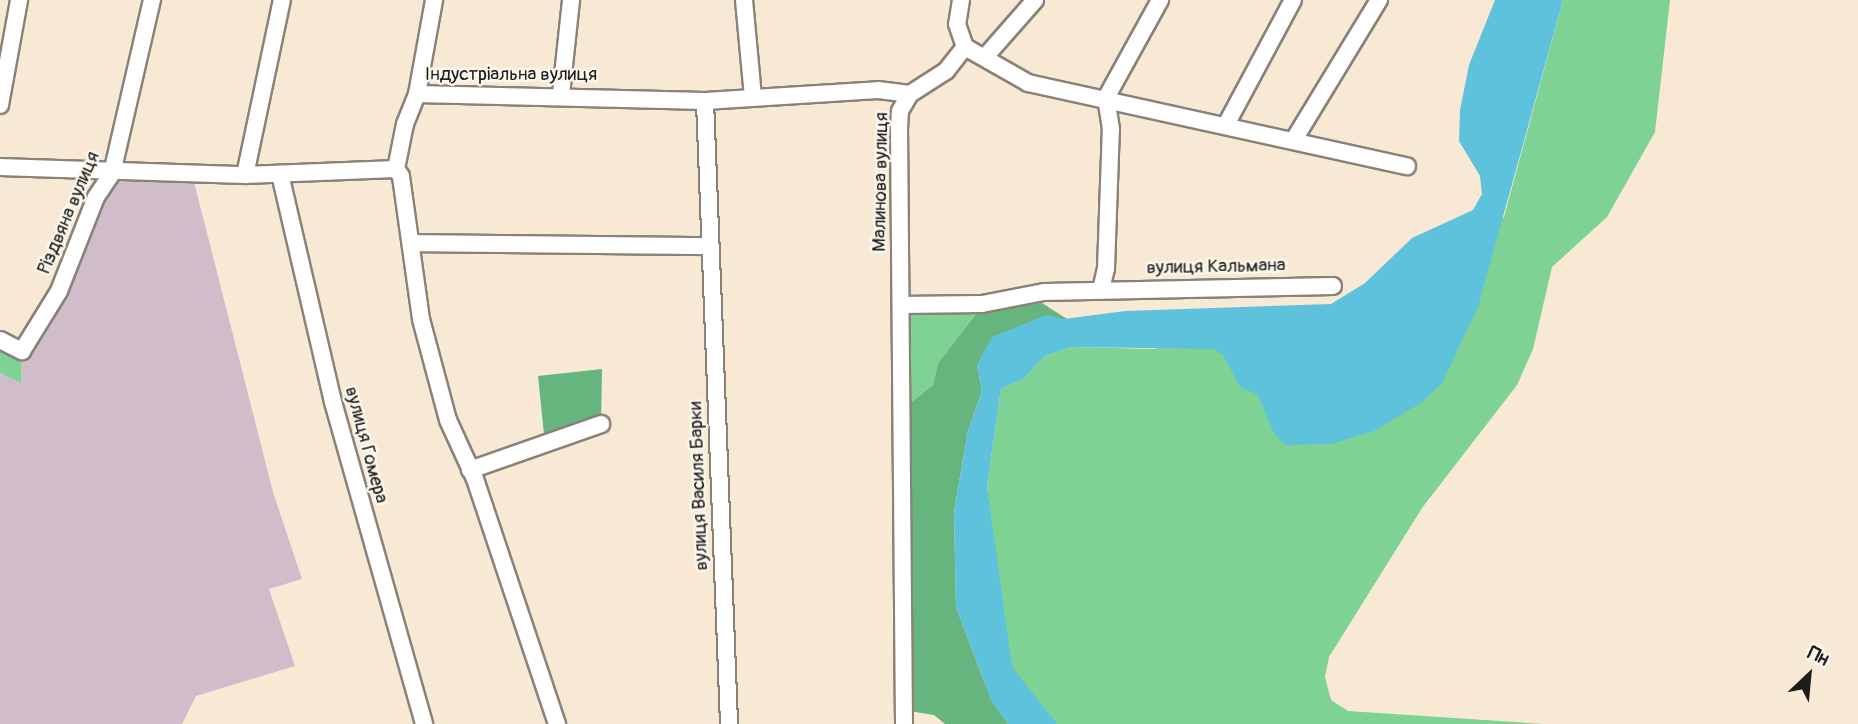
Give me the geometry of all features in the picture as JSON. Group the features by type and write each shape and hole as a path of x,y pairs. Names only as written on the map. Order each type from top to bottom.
{"street":[{"path":"0,105 19,0"},
{"name":"Різдвяна вулиця","path":"0,340 22,351 59,290 96,197 112,173 152,0"},
{"path":"245,175 282,0"},
{"path":"417,94 434,0"},
{"path":"561,94 571,0"},
{"path":"744,0 753,97"},
{"path":"961,0 957,24 965,47 985,57 1009,76 1028,83 1227,123 1408,166"},
{"path":"985,57 1035,0"},
{"path":"1101,290 1106,269 1111,129 1106,98 1160,0"},
{"path":"1227,123 1293,0"},
{"path":"1295,138 1379,0"},
{"name":"Малинова вулиця","path":"904,724 900,120 910,94 946,71 965,47"},
{"name":"Індустріальна вулиця","path":"557,724 470,470 457,448 436,380 396,169 405,124 417,94 561,94 705,101 878,90 910,94"},
{"name":"вулиця Василя Барки","path":"705,101 729,724"},
{"path":"0,167 112,173 245,175 396,169"},
{"name":"вулиця Гомера","path":"280,174 333,402 424,724"},
{"path":"411,243 710,246"},
{"name":"вулиця Кальмана","path":"901,305 982,304 1044,292 1333,286"},
{"path":"470,470 601,424"}],"shaded area":[{"path":"112,173 193,178 273,492 302,579 269,589 295,666 196,696 182,724 0,724 0,373 21,383 22,351"}],"green space":[{"path":"1563,0 1670,0 1655,132 1607,217 1552,267 1533,349 1517,385 1422,508 1329,657 1325,677 1331,700 1348,711 1543,724 987,724 981,605 1002,608 987,486 1001,389 1023,379 1045,356 1071,347 1155,349 1172,345 1267,353 1504,217"},
{"path":"1042,303 1067,319 977,365 982,391 968,431 954,512 956,607 991,700 1008,724 945,724 934,715 903,710 907,406 933,385 938,363 980,309"},
{"path":"980,309 938,363 933,385 907,406 911,314"},
{"path":"0,340 22,351 21,383 0,373"},
{"path":"602,369 601,424 545,444 538,376"}],"water":[{"path":"1495,0 1563,0 1478,307 1442,383 1421,403 1374,431 1331,444 1285,445 1273,431 1258,395 1240,387 1223,355 1214,349 1071,347 1045,356 1023,379 1001,389 987,486 1012,667 1057,724 1008,724 991,700 956,607 954,512 968,431 982,391 977,365 992,337 1046,315 1064,319 1125,311 1331,304 1365,283 1412,238 1473,210 1482,194 1480,176 1459,141 1460,110 1469,65"}]}
